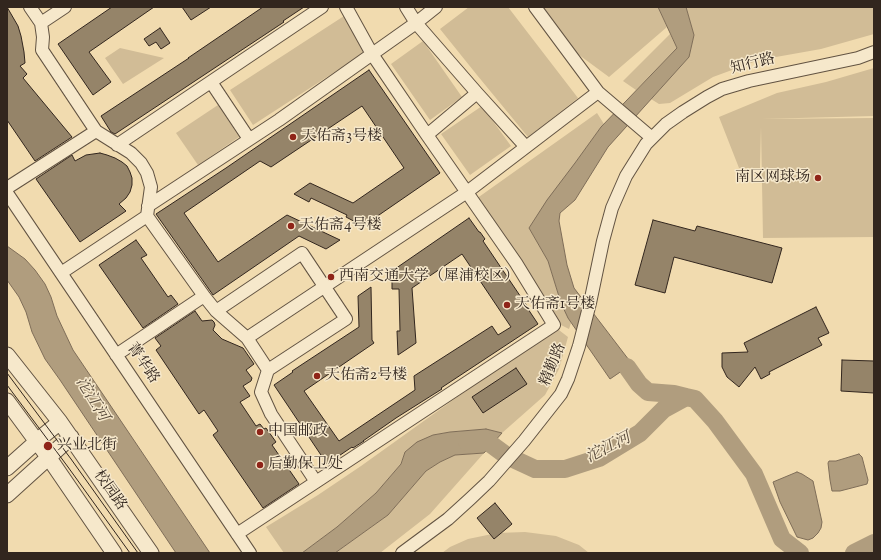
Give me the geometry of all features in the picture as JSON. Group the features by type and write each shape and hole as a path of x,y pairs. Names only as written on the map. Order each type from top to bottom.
{"street":[{"path":"30,7 41,23 43,37 42,50 96,131 131,153 141,163 147,173 151,187 148,211 204,296 216,311 247,338 268,370"},
{"path":"41,23 65,7"},
{"path":"117,145 322,7"},
{"path":"237,534 554,325 516,263 372,54 346,7"},
{"path":"406,7 416,23 526,147"},
{"path":"61,273 249,139 279,120 416,23 436,7"},
{"path":"535,7 598,92 652,138"},
{"name":"知行路","path":"652,138 666,124 683,112 722,89 749,81 850,60 874,52"},
{"path":"211,82 249,139"},
{"path":"247,338 467,192 598,92"},
{"path":"427,135 477,93"},
{"path":"7,188 96,131"},
{"name":"精勤路","path":"402,553 448,519 489,481 524,441 561,394 568,379 579,346 612,208 626,176 646,144 652,138"},
{"name":"菁华路","path":"7,193 250,553"},
{"path":"216,311 302,253 346,319 268,370 261,392 271,414 316,482"},
{"path":"116,354 204,296"},
{"name":"校园路","path":"7,354 71,437 151,553"},
{"name":"校园路","path":"7,401 49,458 114,553"},
{"path":"7,468 60,422"},
{"path":"7,495 71,437"}],"shaded area":[{"path":"469,7 508,7 578,98 528,137 440,29"},
{"path":"539,7 658,7 667,27 609,77 571,49"},
{"path":"686,7 874,7 874,34 821,49 759,60 713,77 670,103 659,104 651,99 689,56 694,35"},
{"path":"344,16 367,51 253,125 230,90"},
{"path":"670,34 677,48 636,90 623,81"},
{"path":"423,41 462,97 430,120 391,64"},
{"path":"120,48 164,58 123,84 105,58"},
{"name":"南区网球场","path":"874,68 874,116 761,119 874,118 874,237 763,238 761,127 760,168 739,168 719,117 777,93 826,82"},
{"path":"218,105 239,137 198,165 176,133"},
{"path":"482,106 511,146 470,175 441,134"},
{"path":"597,113 604,124 529,228 548,261 561,303 571,323 569,329 557,323 476,199"},
{"path":"555,327 568,337 559,369 545,395 502,433 486,429 433,435 405,452 401,464 376,493 337,527 302,553 284,553 266,527 361,466"},
{"path":"484,453 430,514 380,553 335,553 388,515 426,471 455,455"},
{"path":"525,532 556,536 579,545 589,553 442,553 450,547 468,539 497,533"}],"water":[{"path":"658,7 686,7 694,35 689,57 608,147 575,200 560,213 559,221 567,265 574,288 632,364 610,379 568,318 561,303 548,261 529,228 547,200 601,127 677,48"},
{"path":"7,246 25,259 45,284 57,316 73,350 210,553 176,553 45,359 32,332 26,312 19,297 7,280"},
{"path":"486,429 502,433 484,453 455,455 426,471 388,515 335,553 302,553 337,527 376,493 401,464 405,452 417,442 433,435"},
{"path":"859,454 862,457 868,480 867,484 840,491 832,491 829,461 836,461"},
{"path":"797,472 813,481 822,522 818,533 813,538 808,540 797,537 780,502 773,482"}],"building":[{"path":"7,7 18,26 21,36 25,63 20,66 27,74 23,78 72,137 35,161 7,120"},
{"path":"112,7 154,7 89,52 111,82 93,95 58,44"},
{"path":"182,7 211,7 191,20"},
{"path":"263,7 304,7 283,21 284,22 115,134 111,132 101,116"},
{"path":"160,28 170,43 161,49 156,42 149,46 144,39"},
{"path":"369,70 440,173 363,226 346,217 347,215 311,198 309,202 294,194 310,183 353,203 404,168 362,106 271,167 260,161 184,213 218,262 287,215 340,240 326,249 299,236 213,295 156,214"},
{"path":"100,153 115,158 127,166 132,178 132,185 126,198 119,204 126,211 80,242 36,179 72,155 75,161 86,155"},
{"path":"469,218 485,239 483,241 538,324 441,388 442,389 396,418 364,441 353,448 352,447 327,464 274,385 293,372 292,371 359,327 358,296 371,287 372,340 374,343 304,391 339,441 415,390 414,376 492,326 498,335 511,327 462,254 412,288 416,343 398,355 397,331 400,331 399,289 392,289 392,271"},
{"path":"653,220 695,231 697,226 782,248 772,283 674,257 665,293 635,285"},
{"path":"136,240 147,255 141,258 168,297 171,295 178,304 143,328 99,265"},
{"path":"816,307 829,333 818,338 822,345 769,372 770,374 761,379 755,367 739,387 727,377 722,367 722,353 748,352 744,343"},
{"path":"195,311 202,321 212,320 215,325 213,330 222,339 243,348 254,364 246,370 252,378 251,381 243,386 250,396 240,402 256,426 260,424 264,429 266,428 276,442 272,445 299,484 263,508 213,435 218,431 204,410 199,414 156,350 161,346 155,338"},
{"path":"842,360 874,361 874,393 841,391"},
{"path":"516,368 527,384 483,413 472,397"},
{"path":"495,503 512,524 494,539 477,518"}],"waterway":[{"path":"627,367 639,384 648,392 674,394 686,397"},
{"name":"沱江河","path":"467,442 488,442 507,456 535,469 565,469 599,458 640,433 664,409 686,397 695,399 715,421 754,474 782,539 800,553"},
{"name":"沱江河","path":"854,553 874,543"}],"tram line":[{"path":"7,373 138,553"},
{"path":"7,385 130,553"}],"place":[{"name":"天佑斋3号楼","path":"293,137"},
{"name":"南区网球场","path":"818,178"},
{"name":"天佑斋4号楼","path":"291,226"},
{"name":"西南交通大学（犀浦校区）","path":"331,277"},
{"name":"天佑斋1号楼","path":"507,305"},
{"name":"天佑斋2号楼","path":"317,376"},
{"name":"中国邮政","path":"260,432"},
{"name":"兴业北街","path":"48,446"},
{"name":"后勤保卫处","path":"260,465"}]}
